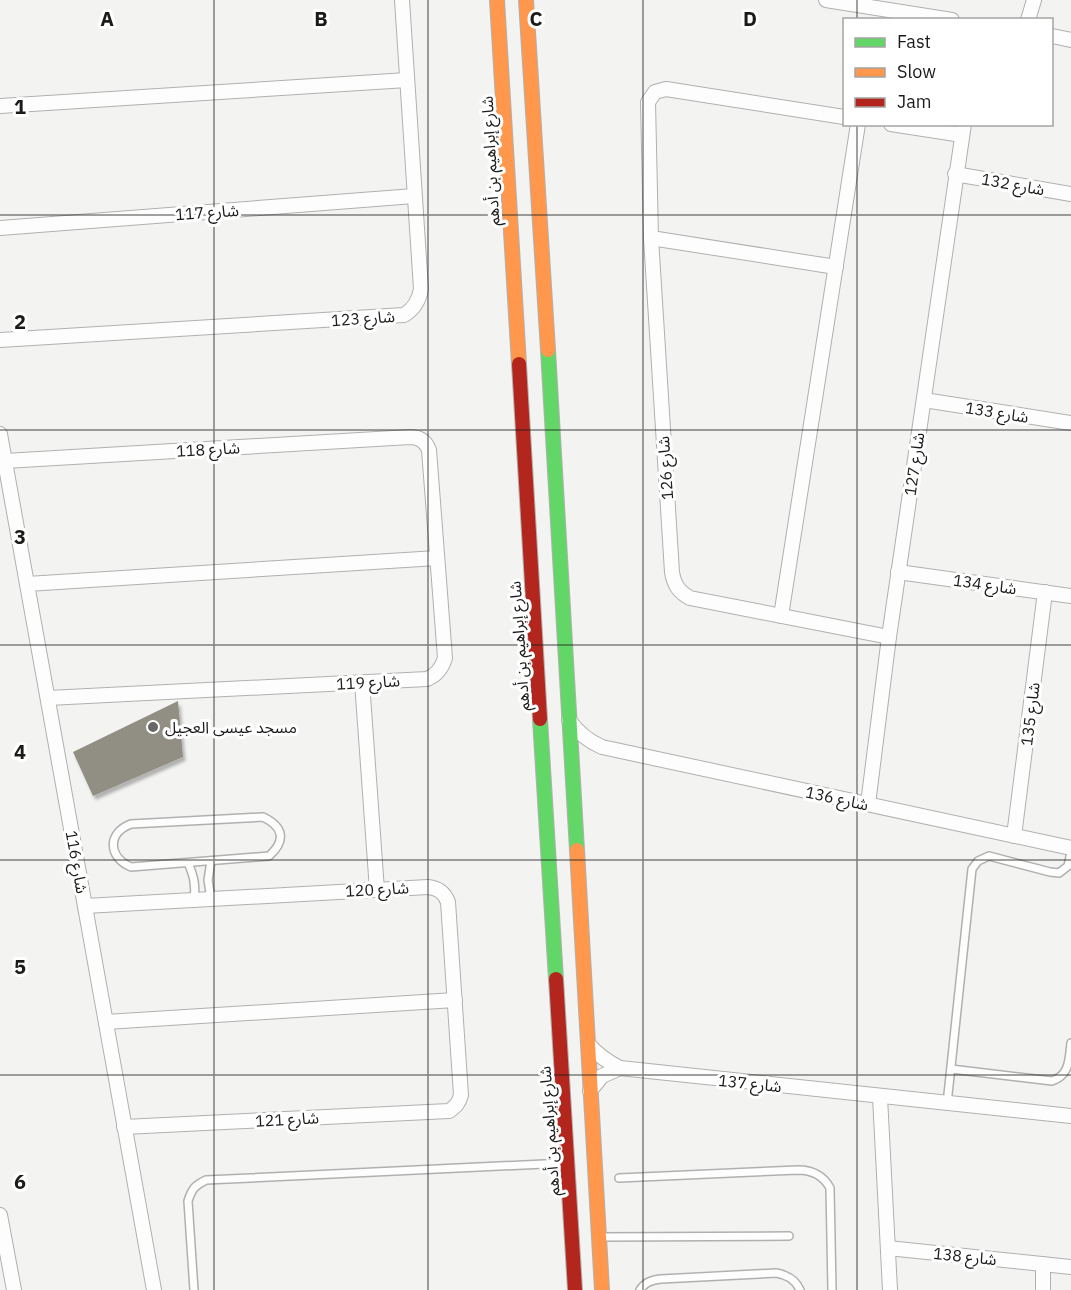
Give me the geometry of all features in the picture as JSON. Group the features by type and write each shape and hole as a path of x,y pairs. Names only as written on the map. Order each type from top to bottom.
{"street":[{"name":"شارع 123","path":"0,340 404,315 416,305 421,290 402,0"},
{"name":"شارع إبراهيم بن أدهم","path":"497,0 526,338 519,377 575,1290"},
{"path":"526,0 602,1290"},
{"path":"826,0 939,18"},
{"path":"1029,18 1034,0"},
{"path":"1053,36 1071,40"},
{"path":"0,106 407,80"},
{"name":"شارع 126","path":"843,117 666,89 655,92 651,96 647,108 651,238 673,580 682,594 690,598 889,638"},
{"path":"782,616 858,126"},
{"path":"915,126 963,130"},
{"name":"شارع 127","path":"868,804 898,572 963,130"},
{"name":"شارع 132","path":"955,174 1071,194"},
{"name":"شارع 117","path":"0,228 414,196"},
{"path":"651,238 836,267"},
{"path":"526,338 539,338 546,331"},
{"path":"519,377 523,370 533,366 543,368 549,374"},
{"name":"شارع 133","path":"924,400 1071,423"},
{"name":"شارع 116","path":"0,434 154,1290"},
{"name":"شارع 118","path":"5,461 410,437"},
{"name":"شارع 119","path":"48,698 426,679 435,675 445,658 429,450 423,441 410,437"},
{"path":"27,584 437,558"},
{"name":"شارع 134","path":"898,572 1071,596"},
{"name":"شارع 135","path":"1014,836 1045,592"},
{"path":"362,682 376,890"},
{"name":"شارع 136","path":"569,720 586,739 602,747 1071,850"},
{"path":"572,765 581,754 602,747"},
{"name":"شارع 120","path":"85,906 434,887 443,893 449,907 461,1095 459,1102 449,1111"},
{"path":"106,1022 455,1000"},
{"name":"شارع 137","path":"588,1044 602,1058 620,1068 1071,1116"},
{"path":"590,1091 603,1076 620,1068"},
{"path":"880,1097 890,1290"},
{"name":"شارع 121","path":"124,1127 449,1111"},
{"path":"0,1215 14,1290"},
{"name":"شارع 138","path":"888,1248 1071,1267"},
{"path":"1042,1264 1043,1290"}],"lane":[{"path":"263,817 273,821 279,830 280,840 277,849 269,856 211,861 131,867 123,864 117,858 114,841 117,833 123,827 140,823 263,817"},
{"path":"947,1104 972,869 978,861 989,856 1046,872 1059,873 1068,866 1071,850"},
{"path":"211,861 208,880 212,899"},
{"path":"188,863 195,881 194,900"},
{"path":"951,1069 1052,1081 1062,1077 1066,1072 1071,1043"},
{"path":"194,1290 188,1201 196,1185 206,1180 567,1163"},
{"path":"619,1178 798,1170 818,1174 830,1188 832,1290"},
{"path":"598,1237 789,1236"},
{"path":"640,1290 651,1280 776,1273 792,1279 800,1290"}],"building":[{"name":"مسجد عيسى العجيل","path":"178,701 183,757 93,796 73,752"}],"traffic: fast":[{"path":"548,350 577,850"},
{"path":"540,719 556,979"}],"traffic: slow":[{"path":"497,0 519,364"},
{"path":"526,0 548,350"},
{"path":"577,850 602,1290"}],"traffic: jam":[{"path":"519,364 540,719"},
{"path":"556,979 575,1290"}],"place":[{"name":"مسجد عيسى العجيل","path":"153,727"}]}
